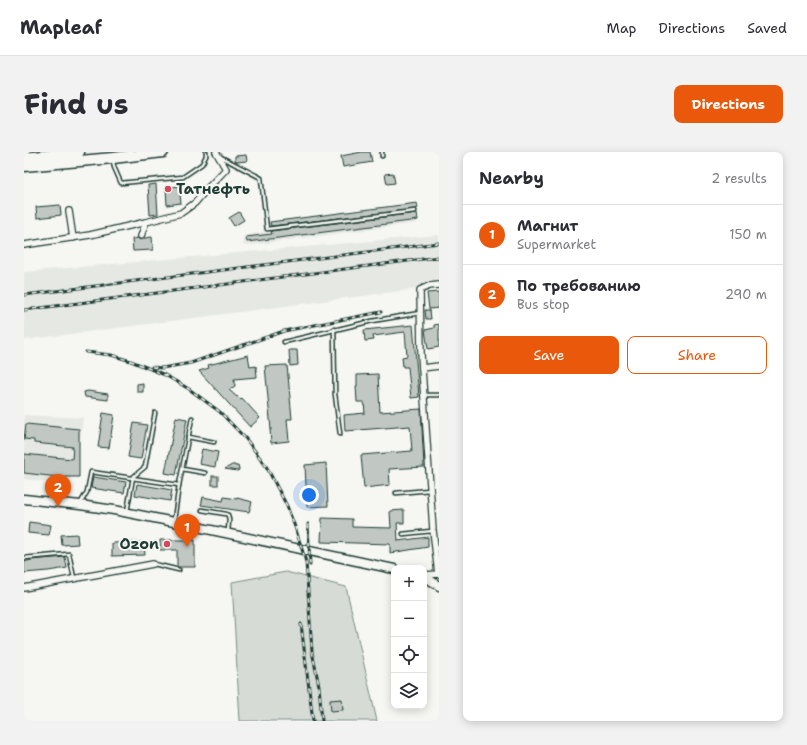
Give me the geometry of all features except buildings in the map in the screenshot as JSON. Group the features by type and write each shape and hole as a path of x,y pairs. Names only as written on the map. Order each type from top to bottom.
{"highway":[{"path":"24,158 79,152"},
{"path":"24,166 163,152"}],"street":[{"path":"24,245 90,235 181,214 196,203 226,169 216,153"},
{"path":"69,211 73,238"},
{"path":"141,236 146,222"},
{"path":"427,576 438,574 430,490 422,368 420,290 429,286 439,285"},
{"path":"422,368 439,366"},
{"path":"24,499 114,510 391,568"},
{"path":"24,588 153,564"},
{"path":"427,578 439,586"}],"lane":[{"path":"113,158 114,167 121,183 183,177 202,164 206,156 206,152"},
{"path":"216,153 261,178 267,229 415,212"},
{"path":"284,342 334,329 420,313"},
{"path":"334,329 335,394 340,434"},
{"path":"424,395 439,395"},
{"path":"127,513 133,477 145,467 155,413"},
{"path":"174,522 179,485 192,418"},
{"path":"188,437 214,442"},
{"path":"182,469 205,473"},
{"path":"80,505 87,492 91,472 179,485"},
{"path":"396,493 430,490"},
{"path":"202,510 226,514 229,520 227,534"},
{"path":"403,534 434,530"},
{"path":"24,558 69,554 74,579"},
{"path":"153,564 179,570"}],"shaded area":[{"path":"415,204 417,223 244,246 243,236 263,232 263,224"},
{"path":"439,235 439,286 24,340 24,272"},
{"path":"24,415 83,418 79,447 79,477 72,477 68,485 24,479"},
{"path":"286,572 346,587 377,721 240,721 232,582"}],"railway":[{"path":"24,295 439,243"},
{"path":"24,310 439,257"},
{"path":"152,367 162,368 191,363 284,331 381,312"},
{"path":"86,352 111,355 131,361 165,375 189,389 220,412 246,439 266,466 287,506 306,562 312,651 319,686 322,721"},
{"path":"308,524 310,565"},
{"path":"301,624 313,721"}],"place":[{"name":"Татнефть","path":"168,189"},
{"name":"По требованию","path":"58,507"},
{"name":"Ozon","path":"167,544"},
{"name":"Магнит","path":"187,547"}]}
